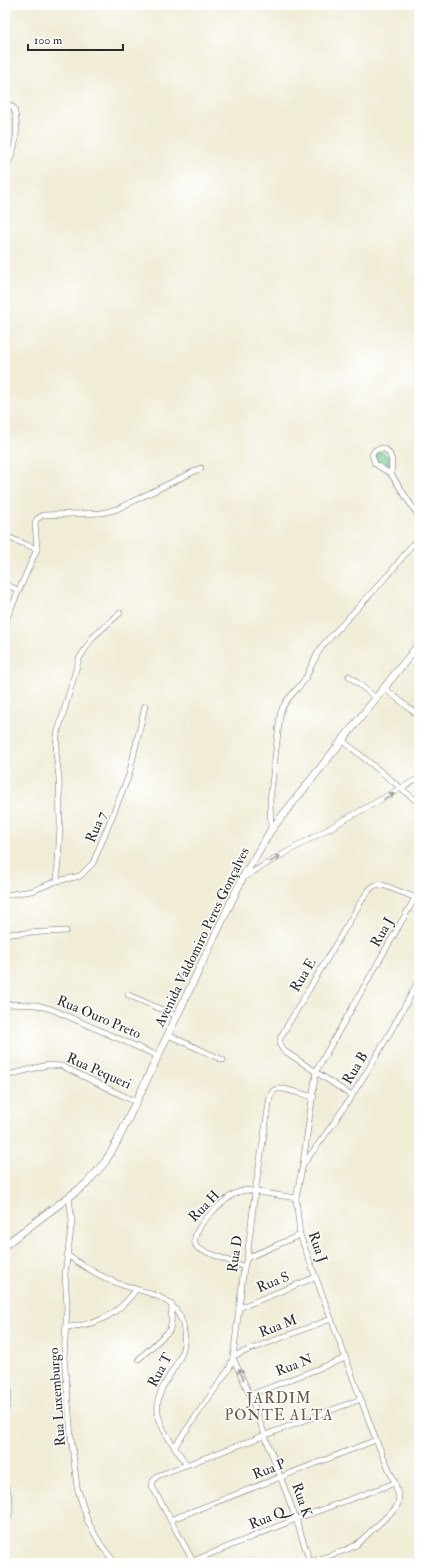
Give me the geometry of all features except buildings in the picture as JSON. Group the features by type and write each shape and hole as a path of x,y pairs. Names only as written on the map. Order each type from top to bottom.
{"street":[{"path":"5,102 14,108 17,122 17,134 14,149 5,168"},
{"path":"392,474 393,462 390,455 383,448 375,450 372,455 374,462 392,474 419,517"},
{"path":"5,622 37,549 35,522 42,515 102,513 117,509 201,468"},
{"path":"5,536 37,549"},
{"path":"270,830 272,786 280,716 283,707 304,681 315,657 323,646 390,572 419,536"},
{"path":"5,584 18,590"},
{"path":"57,881 60,826 59,778 56,753 57,735 79,659 93,637 120,613"},
{"name":"Avenida Valdomiro Peres Gonçalves","path":"5,1245 69,1197 97,1172 117,1142 242,879 270,830 419,644"},
{"path":"349,676 376,698"},
{"path":"384,688 419,716"},
{"name":"Rua 7","path":"5,894 32,891 57,881 80,876 93,863 129,775 145,706"},
{"path":"342,740 419,802"},
{"path":"242,879 262,866 419,778"},
{"path":"253,859 262,866"},
{"name":"Rua E","path":"352,1096 283,1050 280,1045 280,1038 362,900 372,886 378,884 383,885 417,899"},
{"name":"Rua J","path":"309,1563 356,1545 366,1537 398,1504 400,1498 376,1440 300,1235 296,1198 314,1097 316,1071 417,899"},
{"path":"5,934 66,931"},
{"name":"Rua B","path":"303,1164 326,1135 352,1096 419,980"},
{"path":"128,996 177,1016"},
{"name":"Rua Ouro Preto","path":"5,1004 36,1005 51,1009 158,1056"},
{"path":"168,1035 223,1060"},
{"name":"Rua Pequeri","path":"5,1076 47,1065 62,1066 136,1102"},
{"name":"Rua D","path":"175,1446 229,1369 233,1357 255,1192 269,1103 273,1092 277,1089 284,1089 314,1097"},
{"name":"Rua H","path":"244,1267 199,1249 194,1244 194,1237 208,1218 231,1196 238,1192 246,1190 296,1198"},
{"name":"Rua Luxemburgo","path":"69,1197 72,1221 64,1274 67,1298 67,1327 64,1357 77,1487 88,1522 102,1546 115,1563"},
{"path":"247,1258 300,1235"},
{"name":"Rua T","path":"67,1255 106,1278 158,1297 172,1306 179,1314 183,1323 186,1340 180,1360 160,1391 158,1414 162,1425 187,1465"},
{"name":"Rua S","path":"240,1308 316,1277"},
{"path":"67,1327 89,1325 102,1320 117,1311 136,1290"},
{"name":"Rua T","path":"139,1359 170,1330 172,1323 172,1306"},
{"name":"Rua M","path":"233,1357 331,1318"},
{"name":"Rua K","path":"233,1357 266,1436 296,1519 309,1563"},
{"name":"Rua N","path":"250,1395 346,1358"},
{"path":"5,1379 5,1411"},
{"path":"194,1562 152,1486 153,1481 157,1476 361,1399"},
{"name":"Rua P","path":"170,1520 376,1440"},
{"name":"Rua Q","path":"194,1562 296,1519 395,1484"},
{"path":"5,1486 10,1512 5,1522"}],"green space":[{"path":"381,451 387,454 390,462 390,472 375,461 375,455"}],"district":[{"name":"JARDIM PONTE ALTA","path":"279,1406"}]}
